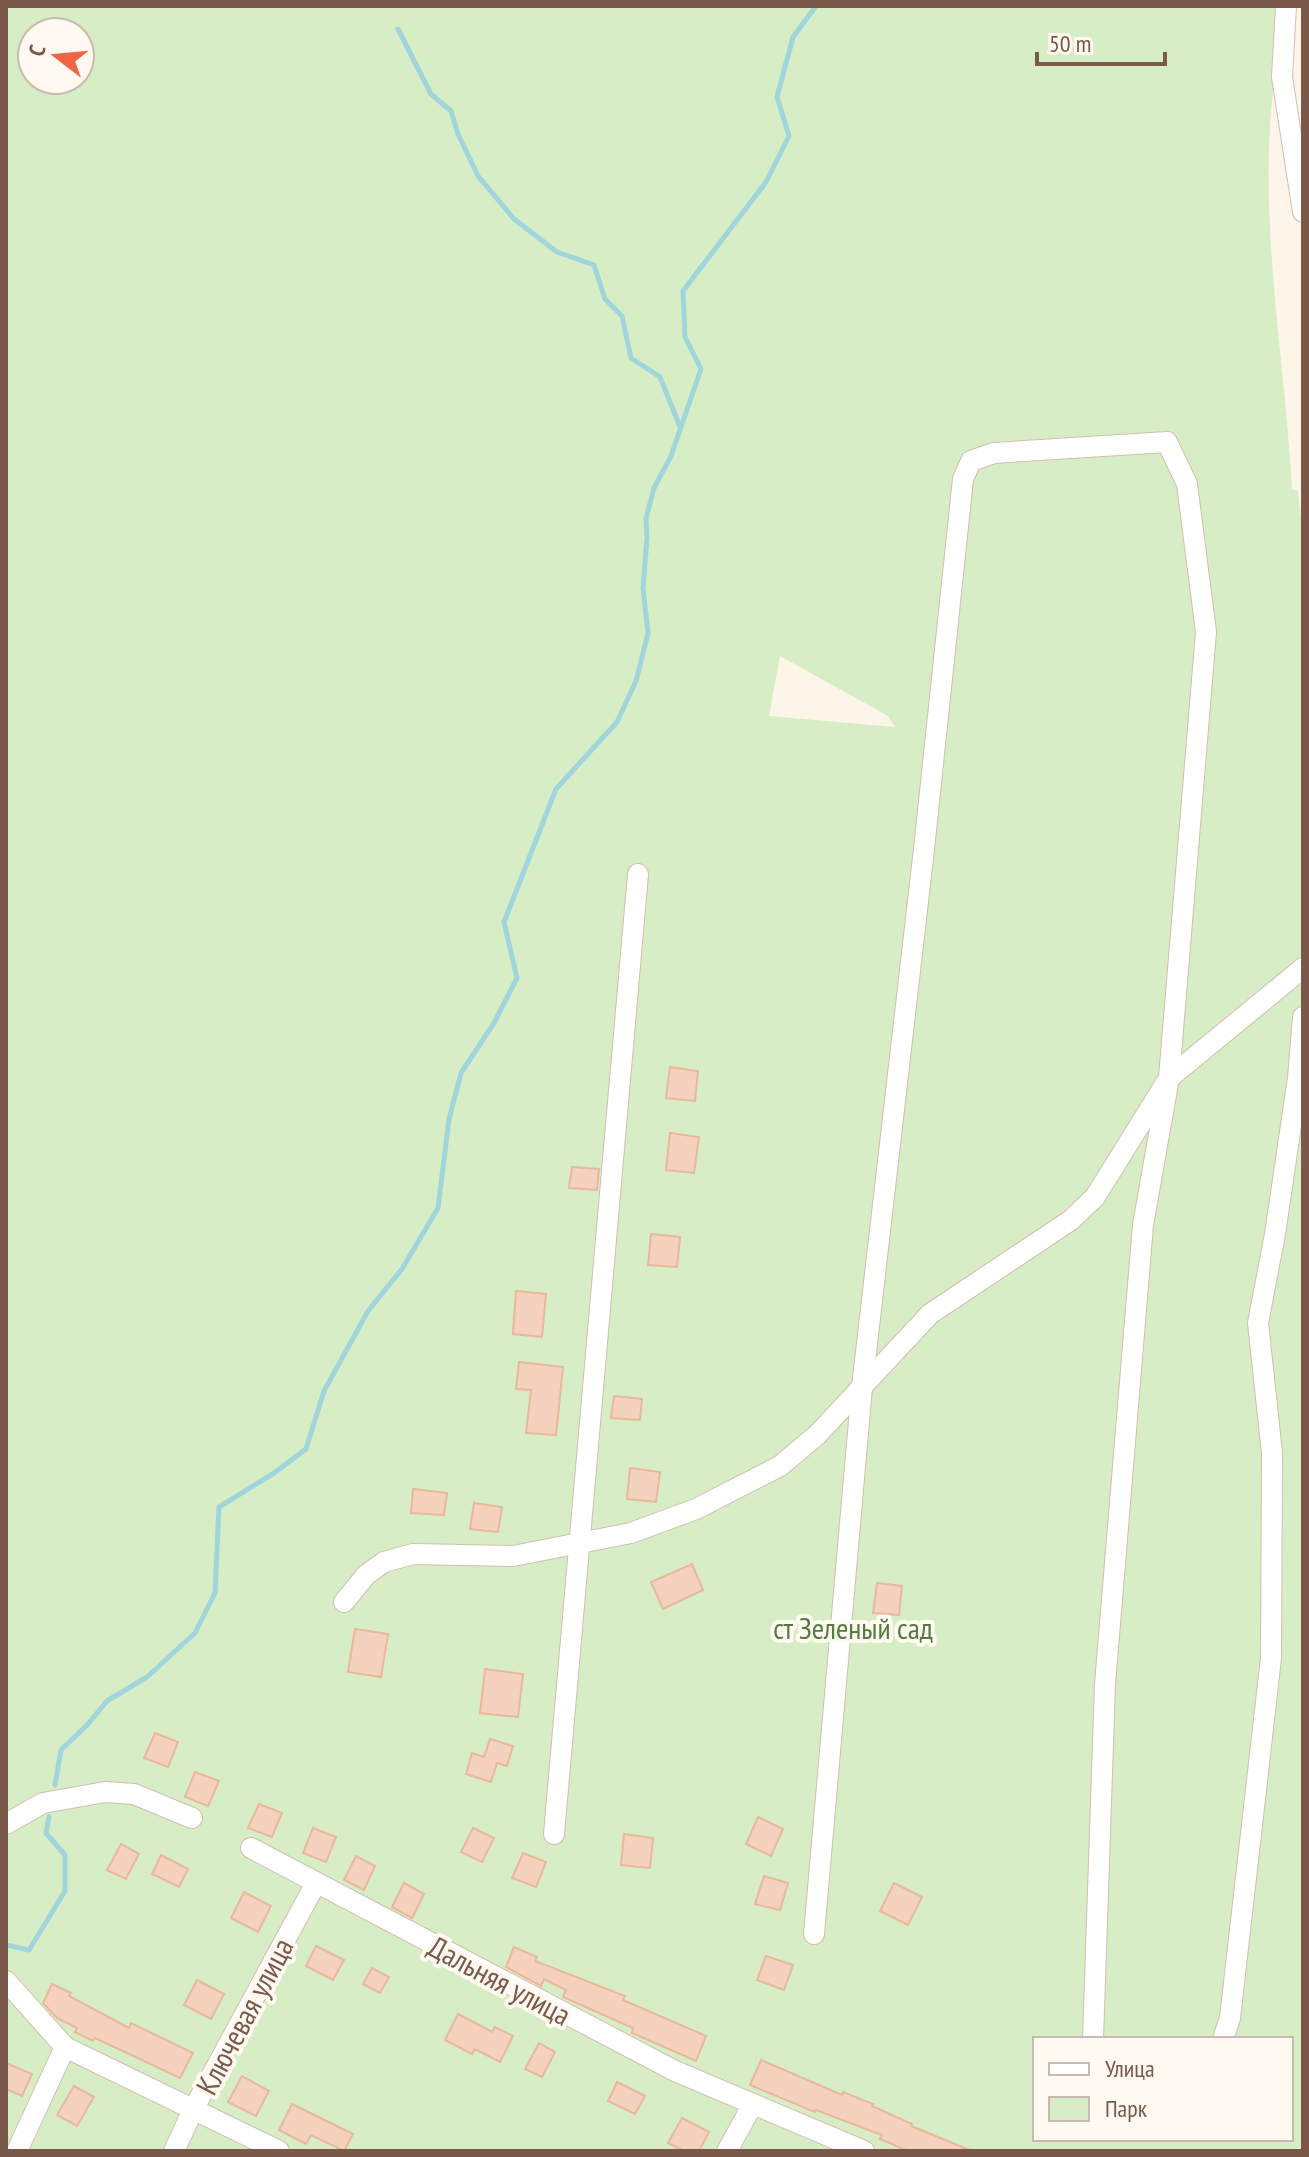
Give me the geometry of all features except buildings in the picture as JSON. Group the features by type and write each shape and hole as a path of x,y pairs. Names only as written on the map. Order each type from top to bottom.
{"street":[{"path":"1286,6 1282,77 1303,212"},
{"path":"814,1934 862,1387 963,479 971,461 994,453 1167,442 1187,484 1206,632 1169,1078 1143,1225 1105,1684 1095,2037"},
{"path":"554,1834 638,874"},
{"path":"344,1602 366,1575 384,1562 413,1554 513,1556 631,1533 696,1509 780,1466 817,1435 930,1314 1071,1220 1095,1197 1169,1078 1303,968"},
{"path":"1224,2037 1230,2018 1271,1658 1272,1453 1258,1323 1275,1234 1303,1017"},
{"path":"6,1824 43,1803 105,1792 134,1794 192,1818"},
{"name":"Дальняя улица","path":"251,1848 675,2071 864,2151"},
{"name":"Ключевая улица","path":"174,2151 193,2110 316,1883"},
{"path":"6,1981 65,2047 279,2151"},
{"path":"17,2151 65,2047"},
{"path":"727,2151 753,2104"}],"green space":[{"name":"ст Зеленый сад","path":"6,6 1289,6 1276,66 1270,126 1269,186 1271,247 1292,489 1298,491 1303,537 1303,2151 6,2151","holes":["780,656 888,716 895,727 769,716"]}],"waterway":[{"path":"55,1785 61,1750 107,1701 147,1677 195,1633 215,1593 219,1507 306,1449 324,1391 368,1311 402,1269 438,1208 449,1119 461,1073 494,1023 517,978 504,922 556,789 617,722 636,681 648,633 643,588 646,519 654,488 671,456 701,369 685,337 683,291 766,182 789,136 777,97 793,37 816,6"},
{"path":"398,29 431,94 451,111 478,176 514,219 557,252 594,265 605,299 622,316 631,358 660,377 680,427"},
{"path":"6,1945 29,1950 65,1891 65,1855 46,1833 49,1817"}]}
